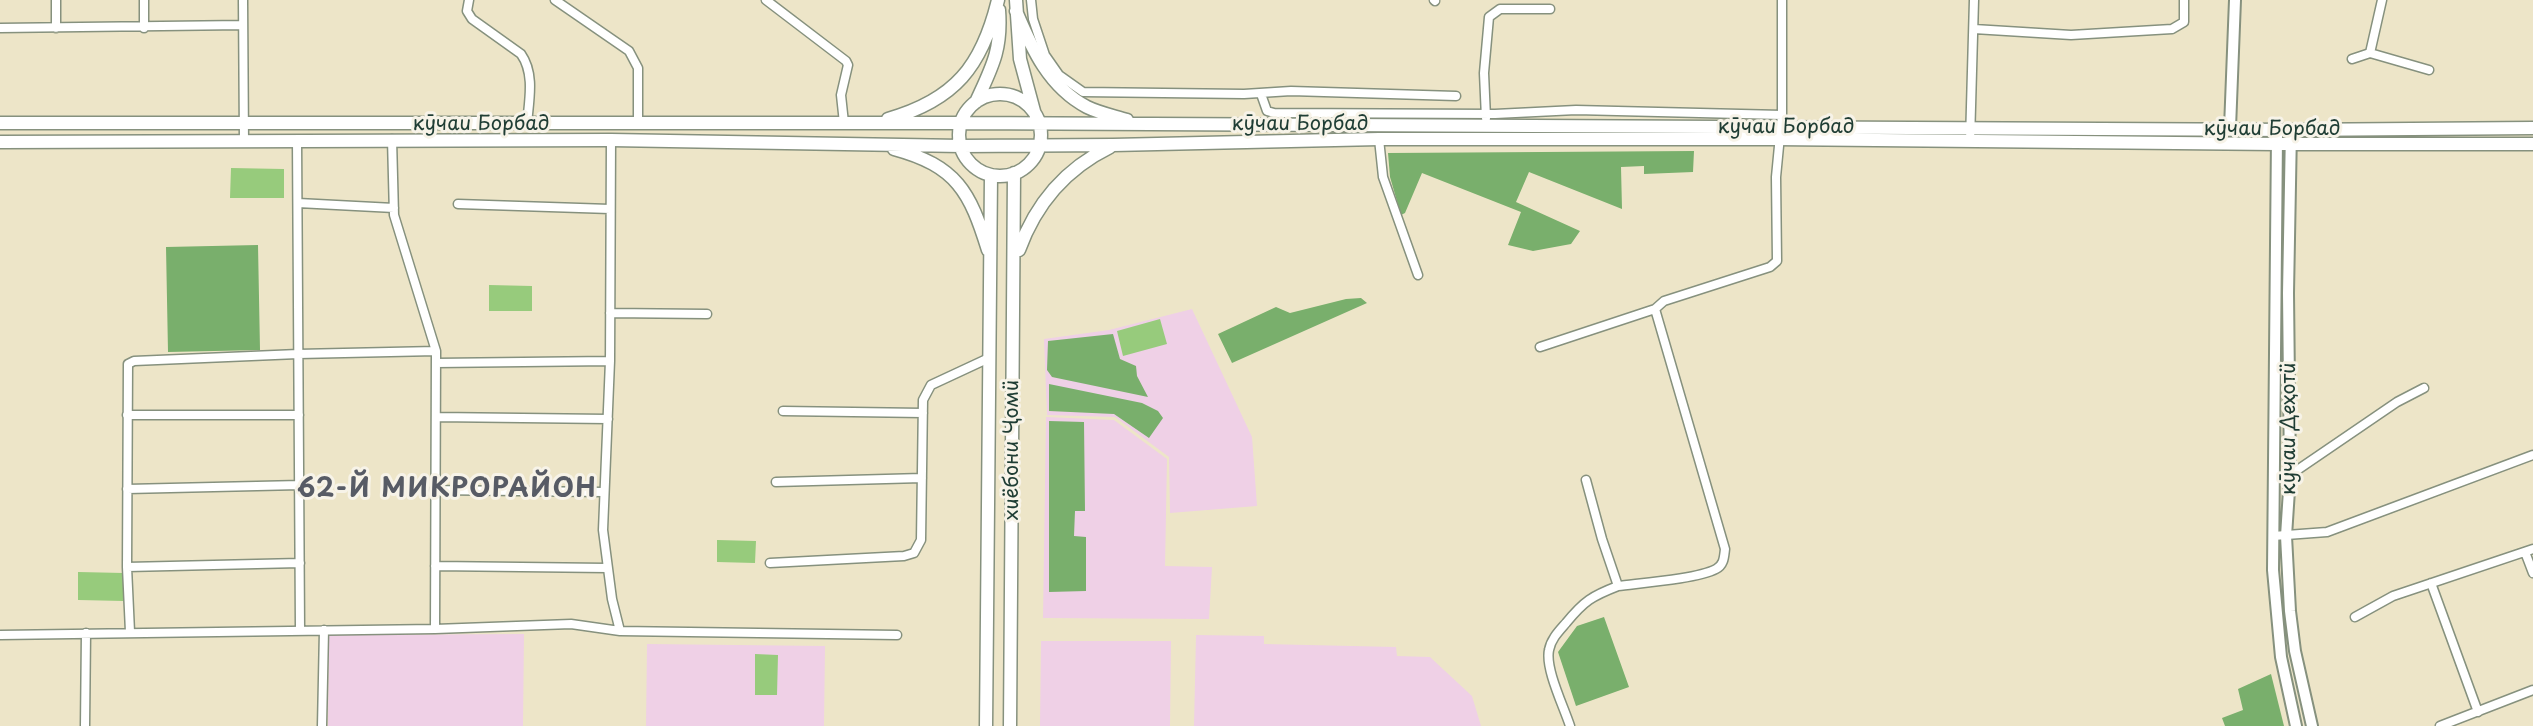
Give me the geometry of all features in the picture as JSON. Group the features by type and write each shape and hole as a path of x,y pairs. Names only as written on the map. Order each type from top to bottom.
{"main road":[{"path":"976,102 993,65 1001,35 998,0"},
{"path":"871,124 927,106 953,87 971,66 990,31 998,0"},
{"path":"1016,6 1020,59 1034,112 1040,124 1040,144 1035,157 1026,167 1014,173 991,175 971,163 961,146 962,123 967,111 976,102 987,96 1000,94 1013,96 1025,102 1034,112"},
{"path":"1016,6 1044,61 1069,95 1081,97 1090,108 1140,124"},
{"name":"кӯчаи Борбад","path":"0,123 1140,124 1486,119 1780,127 2277,130 2533,128"},
{"name":"кӯчаи Борбад","path":"0,142 244,142 392,139 961,146 1113,145 1780,127 1970,142 2533,144"},
{"path":"876,144 915,155 936,165 960,184 975,210 992,261"},
{"path":"1016,259 1033,216 1056,185 1072,171 1113,145"},
{"name":"хиёбони Ҷомӣ","path":"1011,726 1012,331 1016,259 1014,173"},
{"name":"хиёбони Ҷомӣ","path":"986,726 991,175"}],"street":[{"path":"56,0 56,28"},
{"path":"144,0 144,28"},
{"path":"243,0 244,142"},
{"path":"469,0 467,11 472,19 521,54 526,61 530,77 527,124"},
{"path":"555,0 630,51 638,68 638,123"},
{"path":"766,0 846,61 841,95 844,123"},
{"path":"1031,0 1033,19 1044,61"},
{"path":"1540,348 1655,309 1664,301 1770,267 1778,261 1776,177 1780,127 1782,0"},
{"path":"1970,142 1974,0"},
{"path":"1974,29 2071,34 2172,29 2184,22 2184,0"},
{"path":"2230,128 2235,0"},
{"path":"2370,53 2382,0"},
{"path":"1261,94 1267,111 1274,113 1486,119 1484,73 1489,17 1500,9 1550,9"},
{"path":"0,28 243,25"},
{"path":"2352,59 2370,53 2429,70"},
{"path":"1081,97 1261,94 1291,91 1456,96"},
{"name":"кӯчаи Деҳотӣ","path":"2277,130 2273,536 2276,616 2281,657 2296,726"},
{"name":"кӯчаи Деҳотӣ","path":"2291,130 2288,293 2290,475 2286,536 2294,641 2312,726"},
{"path":"392,139 394,215 436,351 435,629"},
{"path":"1379,139 1383,177 1418,275"},
{"path":"297,140 300,629"},
{"path":"611,140 610,362 603,530 607,568 620,631"},
{"path":"298,203 394,208"},
{"path":"458,204 610,209"},
{"path":"1570,726 1549,663 1549,650 1554,637 1579,606 1592,596 1618,586 1692,575 1716,569 1721,565 1725,555 1655,309"},
{"path":"610,313 707,314"},
{"path":"130,632 127,567 128,364 134,361 298,354 436,351"},
{"path":"770,563 904,556 914,553 921,540 923,400 931,385 989,358"},
{"path":"436,363 610,362"},
{"path":"2290,475 2397,402 2424,388"},
{"path":"783,411 923,413"},
{"path":"127,416 299,415"},
{"path":"436,417 608,419"},
{"path":"2273,536 2327,532 2533,455"},
{"path":"776,482 922,478"},
{"path":"1586,480 1618,586"},
{"path":"127,489 300,485"},
{"path":"434,490 603,492"},
{"path":"2355,617 2393,596 2529,550 2533,573"},
{"path":"127,567 300,563"},
{"path":"435,566 607,568"},
{"path":"2432,583 2478,712"},
{"path":"0,635 300,629 435,629 571,624 620,631 897,635"},
{"path":"322,726 324,630"},
{"path":"85,726 86,633"},
{"path":"2440,726 2533,690"}],"shaded area":[{"path":"1192,309 1252,437 1257,506 1170,513 1169,457 1115,417 1047,415 1044,339 1109,330"},
{"path":"1046,417 1114,420 1167,459 1165,566 1212,567 1209,619 1043,618"},
{"path":"524,634 523,726 328,726 329,635"},
{"path":"1196,635 1264,636 1264,644 1396,647 1397,656 1430,657 1472,696 1481,726 1194,726"},
{"path":"1041,641 1171,641 1170,726 1040,726"},
{"path":"647,644 825,646 824,726 646,726"}],"green space":[{"path":"1694,151 1693,172 1644,174 1644,166 1621,167 1622,209 1529,172 1516,202 1580,231 1571,244 1533,251 1508,245 1521,212 1422,173 1405,213 1401,215 1390,177 1388,153"},
{"path":"231,168 284,169 284,198 230,198"},
{"path":"258,245 260,350 168,352 166,247"},
{"path":"489,285 532,286 532,311 489,311"},
{"path":"1361,298 1367,303 1232,363 1218,334 1276,307 1290,313 1346,299"},
{"path":"1160,319 1167,344 1123,356 1117,331"},
{"path":"1113,334 1120,359 1136,366 1137,376 1148,397 1052,377 1047,370 1048,341"},
{"path":"1049,384 1142,403 1158,411 1163,418 1149,438 1114,414 1049,411"},
{"path":"1049,421 1084,422 1085,511 1075,511 1074,536 1086,537 1086,591 1049,592"},
{"path":"717,540 756,541 755,563 717,562"},
{"path":"78,572 124,573 124,601 78,600"},
{"path":"1604,617 1629,687 1576,706 1558,652 1577,626"},
{"path":"755,654 778,655 777,695 755,695"},
{"path":"2271,674 2284,726 2225,726 2222,718 2243,710 2238,689"}],"district":[{"name":"62-Й МИКРОРАЙОН","path":"447,490"}]}
